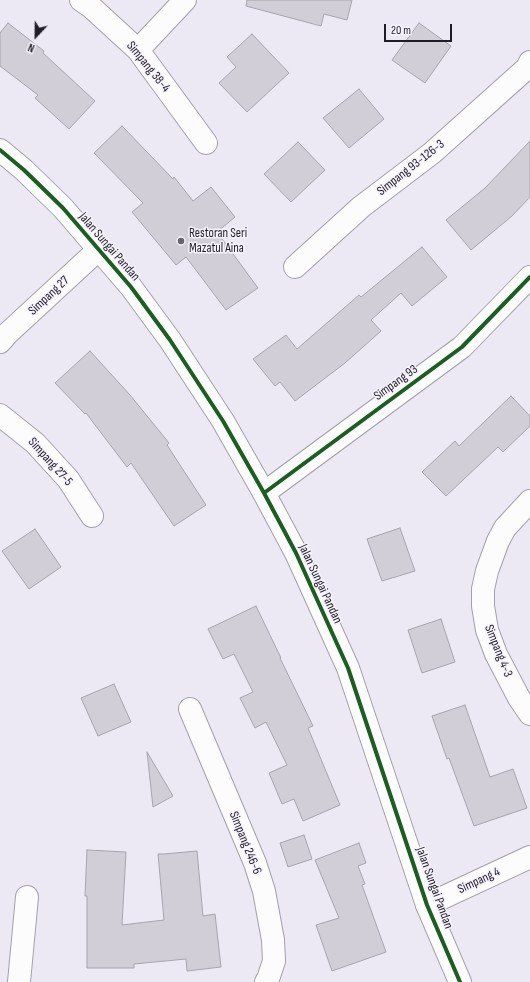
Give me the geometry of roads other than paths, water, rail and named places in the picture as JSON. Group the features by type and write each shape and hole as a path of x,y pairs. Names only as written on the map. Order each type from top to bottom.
{"street":[{"name":"Simpang 38-4","path":"81,0 138,50 206,143"},
{"path":"138,50 185,0"},
{"name":"Simpang 93-126-3","path":"295,267 360,207 432,153 529,67"},
{"name":"Jalan Sungai Pandan","path":"0,150 24,170 63,208 131,287 170,340 222,421 264,493 296,553 348,668 427,905 460,982"},
{"name":"Simpang 27","path":"0,342 98,250"},
{"name":"Simpang 93","path":"264,493 462,347 530,277"},
{"name":"Simpang 27-5","path":"0,415 35,443 68,479 92,516"},
{"name":"Simpang 4-3","path":"530,501 505,528 498,541 487,571 483,589 482,606 487,630 496,654 519,698 530,714"},
{"name":"Simpang 246-6","path":"190,709 255,863 264,892 273,940 274,961 266,982"},
{"name":"Simpang 4","path":"427,905 530,857"},
{"path":"18,982 26,897"}],"place":[{"name":"Restoran Seri Mazatul Aina","path":"181,241"}]}
